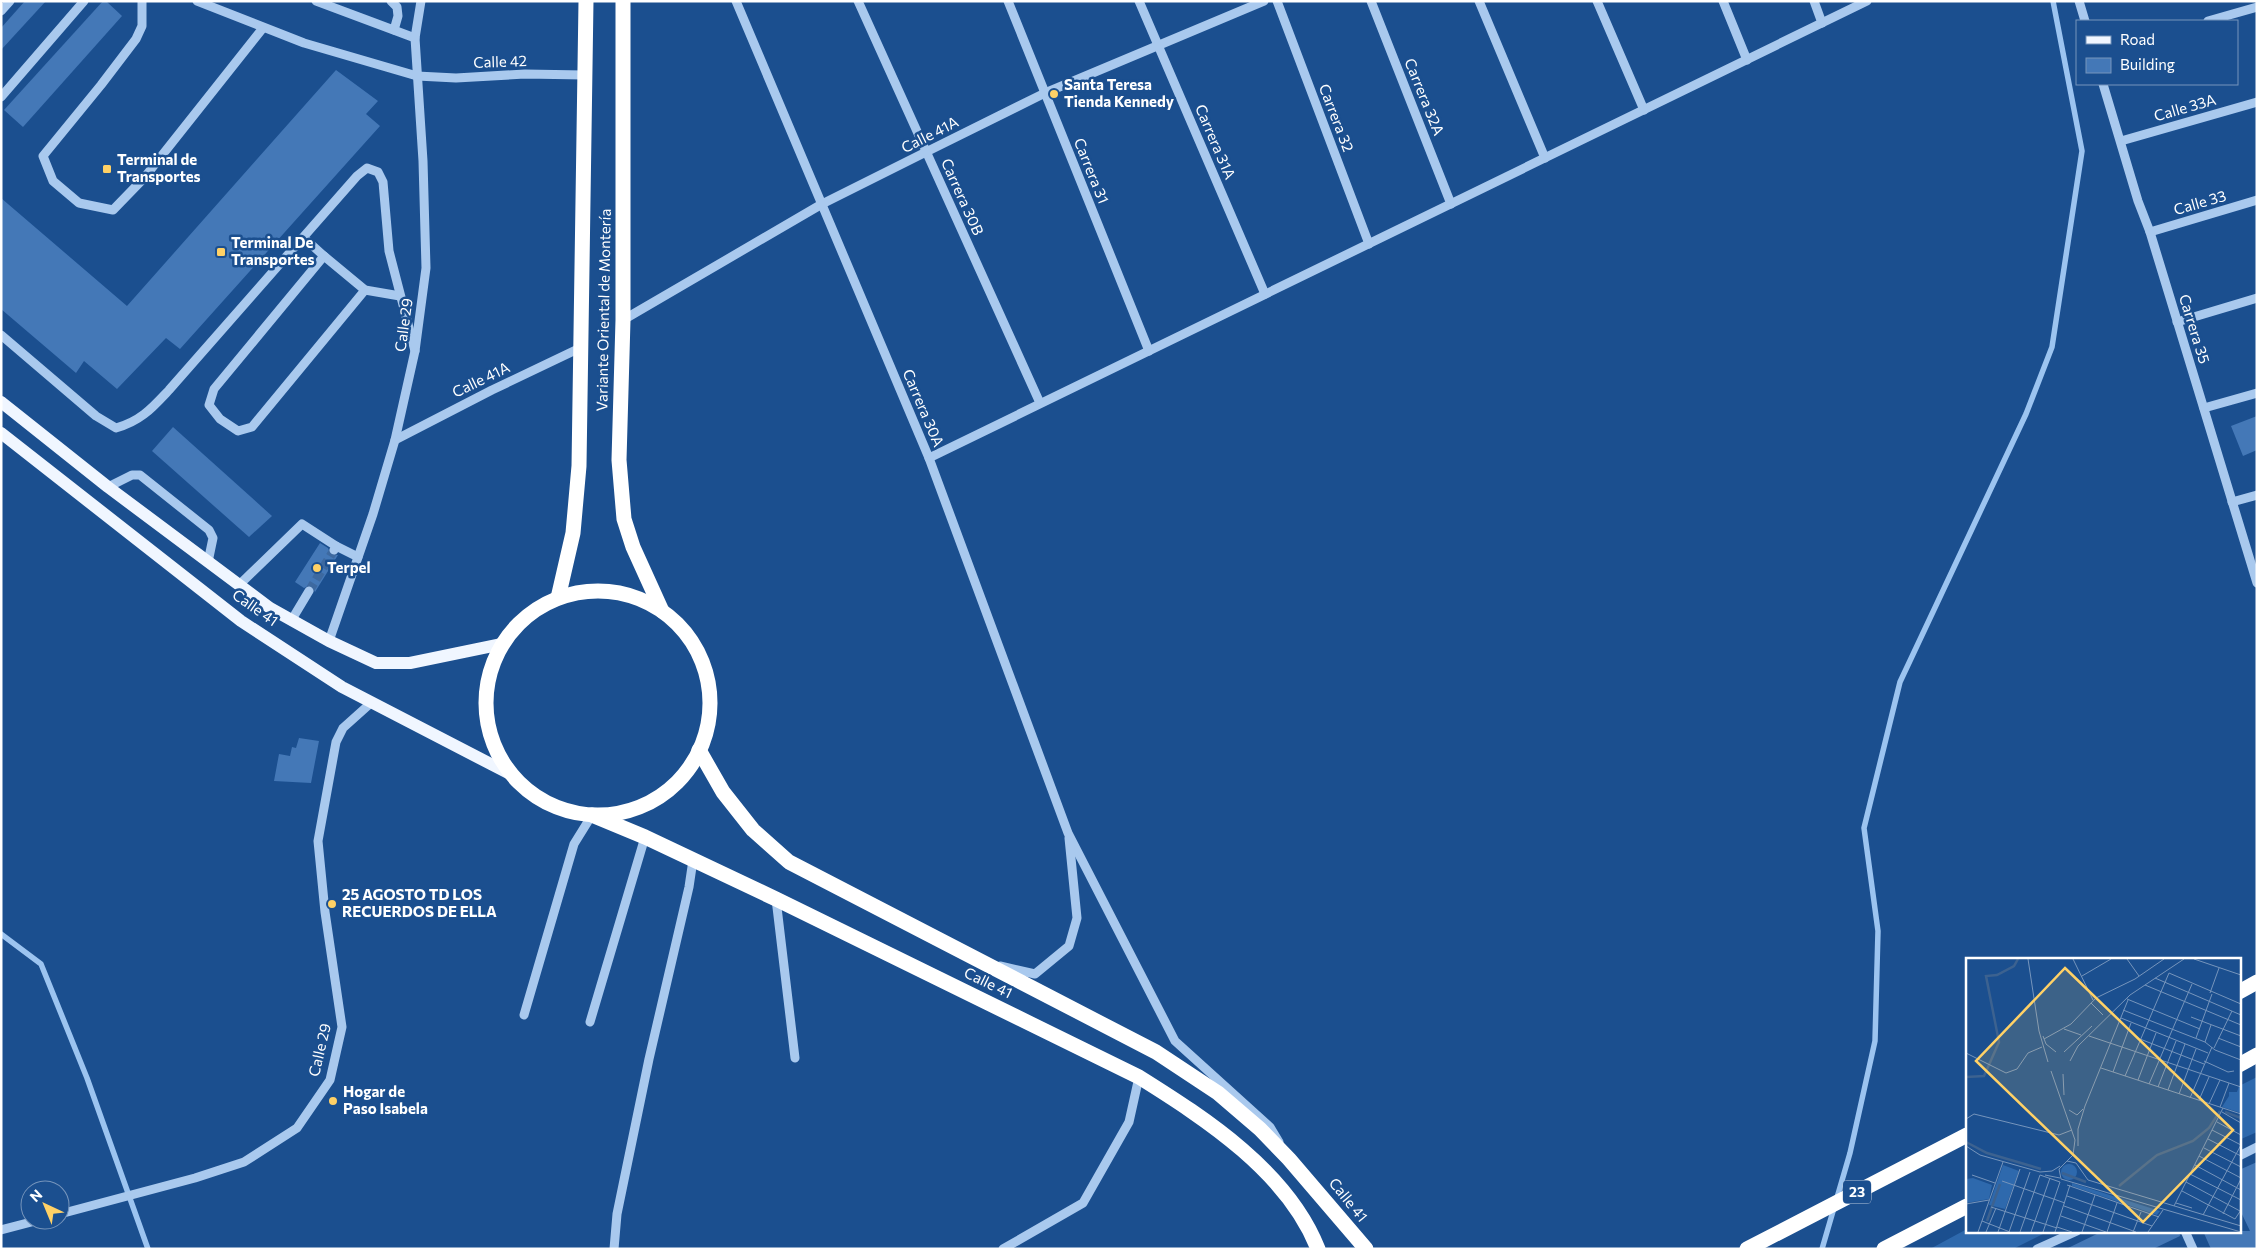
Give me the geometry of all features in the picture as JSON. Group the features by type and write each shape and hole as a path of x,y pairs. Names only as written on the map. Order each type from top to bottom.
{"highway":[{"name":"Variante Oriental de Montería","path":"558,598 574,533 579,466 586,1"},
{"name":"Variante Oriental de Montería","path":"623,1 623,320 620,460 624,519 633,547 662,610"},
{"path":"585,591 612,591 638,598 662,610 682,628 692,642 706,673 710,699 707,725 699,750 684,773 663,793 630,810 592,815 556,807 540,799 512,775 496,752 488,725 486,698 490,670 502,644 517,625 536,609 558,598 585,591"},
{"name":"Calle 41","path":"699,750 729,800 753,830 789,862 1156,1052 1218,1093 1260,1129 1289,1159 1366,1249"},
{"name":"Calle 41","path":"592,815 645,837 776,899 1139,1077 1186,1106 1227,1136 1294,1204 1309,1228 1318,1249"},
{"path":"2240,991 2257,982"},
{"path":"2240,1064 2257,1055"},
{"name":"23","path":"1747,1249 1966,1136"},
{"path":"1884,1249 1966,1207"}],"main road":[{"name":"Calle 41","path":"1,402 108,487 239,585 290,621 329,641 376,663 410,663 502,644"},
{"name":"Calle 41","path":"1,434 242,621 342,687 512,775"}],"street":[{"path":"1,11 10,1"},
{"path":"1,97 84,1"},
{"path":"142,1 142,26 136,39 43,156 53,182 79,203 113,210 144,178 263,28"},
{"name":"Calle 42","path":"197,1 304,43 417,76 456,78 525,74 584,75"},
{"path":"392,1 397,7 398,16 394,30"},
{"name":"Carrera 30A","path":"736,1 929,458 1068,832"},
{"name":"Carrera 30B","path":"858,1 1040,404"},
{"name":"Carrera 31","path":"1008,1 1149,351"},
{"name":"Carrera 31A","path":"1139,1 1266,294"},
{"name":"Calle 41A","path":"623,320 822,204 926,152 1045,93 1264,1"},
{"name":"Carrera 32","path":"1277,1 1369,244"},
{"name":"Carrera 32A","path":"1371,1 1451,204"},
{"path":"1479,1 1545,158"},
{"path":"1596,1 1644,110"},
{"path":"1722,1 1747,60"},
{"path":"1814,1 1822,23"},
{"path":"929,458 1867,1"},
{"path":"2079,1 2085,20"},
{"path":"318,2 415,38"},
{"name":"Calle 29","path":"329,641 395,440 415,351 426,268 423,162 415,38 423,2"},
{"path":"2212,20 2257,7"},
{"name":"Carrera 35","path":"2103,85 2257,583"},
{"name":"Calle 33A","path":"2121,141 2257,102"},
{"path":"1,335 96,416 116,428 133,423 169,390 357,176 367,168 378,172 383,182 390,251 415,351"},
{"name":"Calle 33","path":"2150,232 2257,200"},
{"path":"304,238 365,290 400,296"},
{"path":"324,256 214,389 209,405 220,419 238,431 252,427 365,290"},
{"path":"2177,322 2257,298"},
{"name":"Calle 41A","path":"395,440 492,390 580,348"},
{"path":"2204,408 2257,393"},
{"path":"108,487 132,475 140,475 209,530 212,538 208,562"},
{"path":"2232,502 2257,495"},
{"path":"239,585 302,524 335,548 358,557"},
{"path":"290,621 309,591"},
{"name":"Calle 29","path":"70,1211 195,1178 244,1162 297,1128 330,1080 342,1027 325,912 318,841 336,742 344,728 372,702"},
{"path":"524,1015 574,844 592,815"},
{"path":"986,963 1035,974 1069,946 1077,918 1068,832"},
{"path":"1068,832 1175,1041 1270,1127 1289,1159"},
{"path":"590,1022 645,837"},
{"path":"614,1249 617,1214 693,860"},
{"path":"776,899 795,1058"},
{"path":"1003,1249 1083,1203 1129,1122 1139,1077"},
{"path":"2240,1156 2257,1147"},
{"path":"1,1230 20,1225"},
{"path":"2037,1249 2075,1232"},
{"path":"2186,1232 2193,1249"}],"shaded area":[{"path":"2257,1077 2257,1132 2240,1140 2240,1086"},
{"path":"1966,1230 1966,1232 2047,1232 2013,1249 1930,1249"}],"building":[{"path":"25,1 46,1 1,50 1,28"},
{"path":"103,1 106,1 122,16 23,127 4,110"},
{"name":"Terminal De Transportes","path":"336,70 378,101 366,114 380,126 180,349 166,338 117,389 84,361 76,373 1,309 1,198 127,306"},
{"path":"2257,416 2257,450 2243,456 2231,426"},
{"path":"173,427 272,516 249,537 152,451"},
{"name":"Terpel","path":"320,543 328,548 331,555 338,555 315,592 312,585 304,588 295,582"},
{"path":"299,738 319,741 311,783 274,781 279,754 290,756 292,747 296,748"},
{"path":"2257,1162 2257,1249 2211,1249 2203,1232 2250,1231 2240,1210 2240,1170"},
{"path":"2101,1232 2179,1232 2180,1236 2153,1249 2066,1249"}],"waterway":[{"path":"1822,1249 1850,1153 1875,1041 1878,931 1864,828 1900,682 2026,414 2052,347 2082,151 2053,1"},
{"path":"1,934 41,964 87,1078 148,1249"}],"tunnel":[{"path":"309,591 334,550"}],"place":[{"name":"Santa Teresa Tienda Kennedy","path":"1054,94"},
{"name":"Terminal de Transportes","path":"107,169"},
{"name":"Terminal De Transportes","path":"221,252"},
{"name":"Terpel","path":"317,568"},
{"name":"25 AGOSTO TD LOS RECUERDOS DE ELLA","path":"332,904"},
{"name":"Hogar de Paso Isabela","path":"333,1101"}]}
